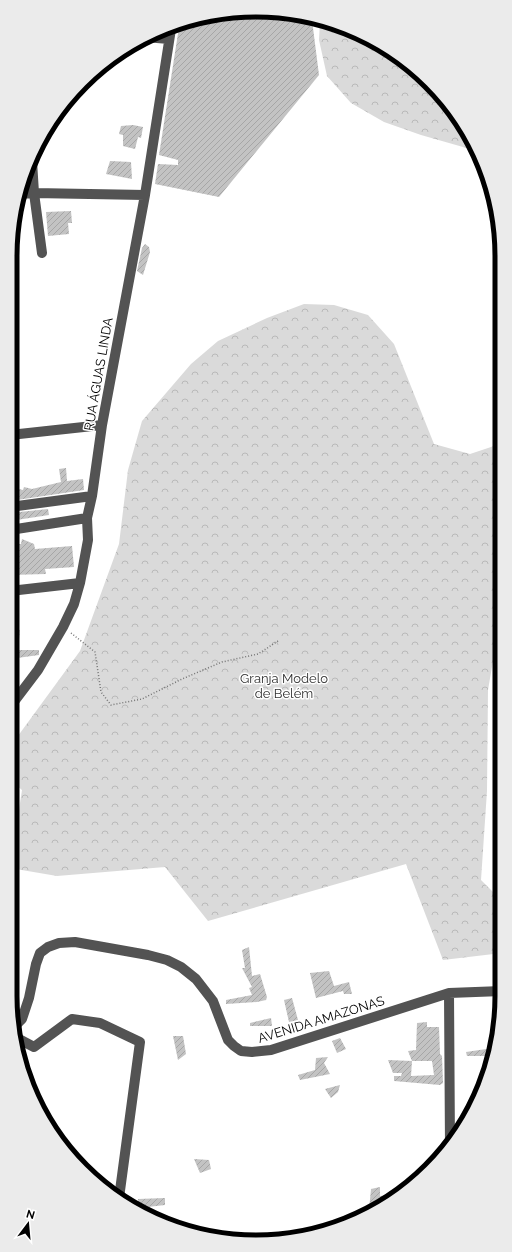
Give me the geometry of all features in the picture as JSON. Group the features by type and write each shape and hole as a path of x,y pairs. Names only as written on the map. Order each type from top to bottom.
{"street":[{"name":"RUA ÁGUAS LINDA","path":"17,698 38,670 63,627 74,604 80,583 88,540 87,518 92,496 102,425 145,195 170,34"},
{"path":"33,172 42,253"},
{"path":"25,194 145,195"},
{"path":"17,434 102,425"},
{"path":"17,507 92,496"},
{"path":"17,529 87,518"},
{"path":"17,589 80,583"},
{"name":"AVENIDA AMAZONAS","path":"19,1022 22,1019 29,998 36,964 40,953 59,943 75,942 148,955 167,960 181,967 196,978 213,1001 228,1040 241,1051 252,1052 271,1050 449,993 495,991"},
{"path":"449,993 450,1136"},
{"path":"22,1040 34,1047 72,1019 100,1023 140,1042 120,1193"}],"path":[{"path":"63,627 95,652 101,692 111,705 142,699 182,679 222,662 258,654 278,641"}],"green space":[{"path":"320,26 347,35 389,57 414,76 436,98 455,123 469,149 421,135 384,122 351,103 327,76 319,40"},
{"name":"Granja Modelo de Belém","path":"304,304 334,305 368,315 394,344 434,444 470,454 495,446 495,654 488,690 487,791 481,880 495,894 495,954 443,960 406,864 208,921 165,867 57,876 17,869 17,822 22,790 17,786 17,737 80,651 119,544 128,470 142,421 191,364 218,341 267,318"}],"building":[{"path":"256,17 287,19 312,24 319,75 219,197 155,184 158,164 178,165 178,160 159,155 179,30 194,25 225,19"},
{"path":"133,125 143,127 141,138 138,137 135,149 123,146 123,135 119,134 121,126"},
{"path":"110,161 131,162 132,179 106,174"},
{"path":"71,211 72,223 68,223 69,234 48,236 46,212"},
{"path":"145,244 149,247 150,252 143,275 137,271 142,248"},
{"path":"66,468 67,481 83,479 84,490 17,500 17,488 23,490 24,487 32,489 61,482 59,469"},
{"path":"48,509 49,515 17,520 17,512"},
{"path":"22,539 34,544 35,549 72,546 74,567 45,569 46,574 17,575 17,544 21,544"},
{"path":"17,629 20,630 18,650 39,650 39,655 17,658"},
{"path":"249,947 252,976 260,974 267,997 266,1000 226,1004 226,1000 252,995 249,988 252,987 242,968 245,968 242,950"},
{"path":"329,971 334,986 349,982 352,994 344,994 343,991 316,998 310,973"},
{"path":"292,998 298,1020 289,1022 284,1000"},
{"path":"271,1018 272,1026 250,1026 250,1023"},
{"path":"427,1022 427,1027 439,1027 443,1083 440,1085 394,1081 394,1076 401,1076 402,1073 393,1073 388,1060 412,1061 408,1051 416,1050 417,1023","holes":["412,1061 432,1061 434,1075 411,1076"]},
{"path":"173,1036 183,1036 186,1054 178,1060"},
{"path":"340,1038 346,1049 337,1053 332,1041"},
{"path":"489,1049 487,1056 467,1056 466,1052"},
{"path":"328,1057 324,1063 330,1074 300,1080 298,1075 315,1070 316,1058"},
{"path":"340,1085 338,1092 331,1098 325,1089"},
{"path":"194,1159 209,1160 211,1169 200,1173"},
{"path":"380,1187 380,1196 389,1195 369,1206 371,1189"},
{"path":"165,1198 165,1205 145,1207 139,1204 138,1199"}]}
